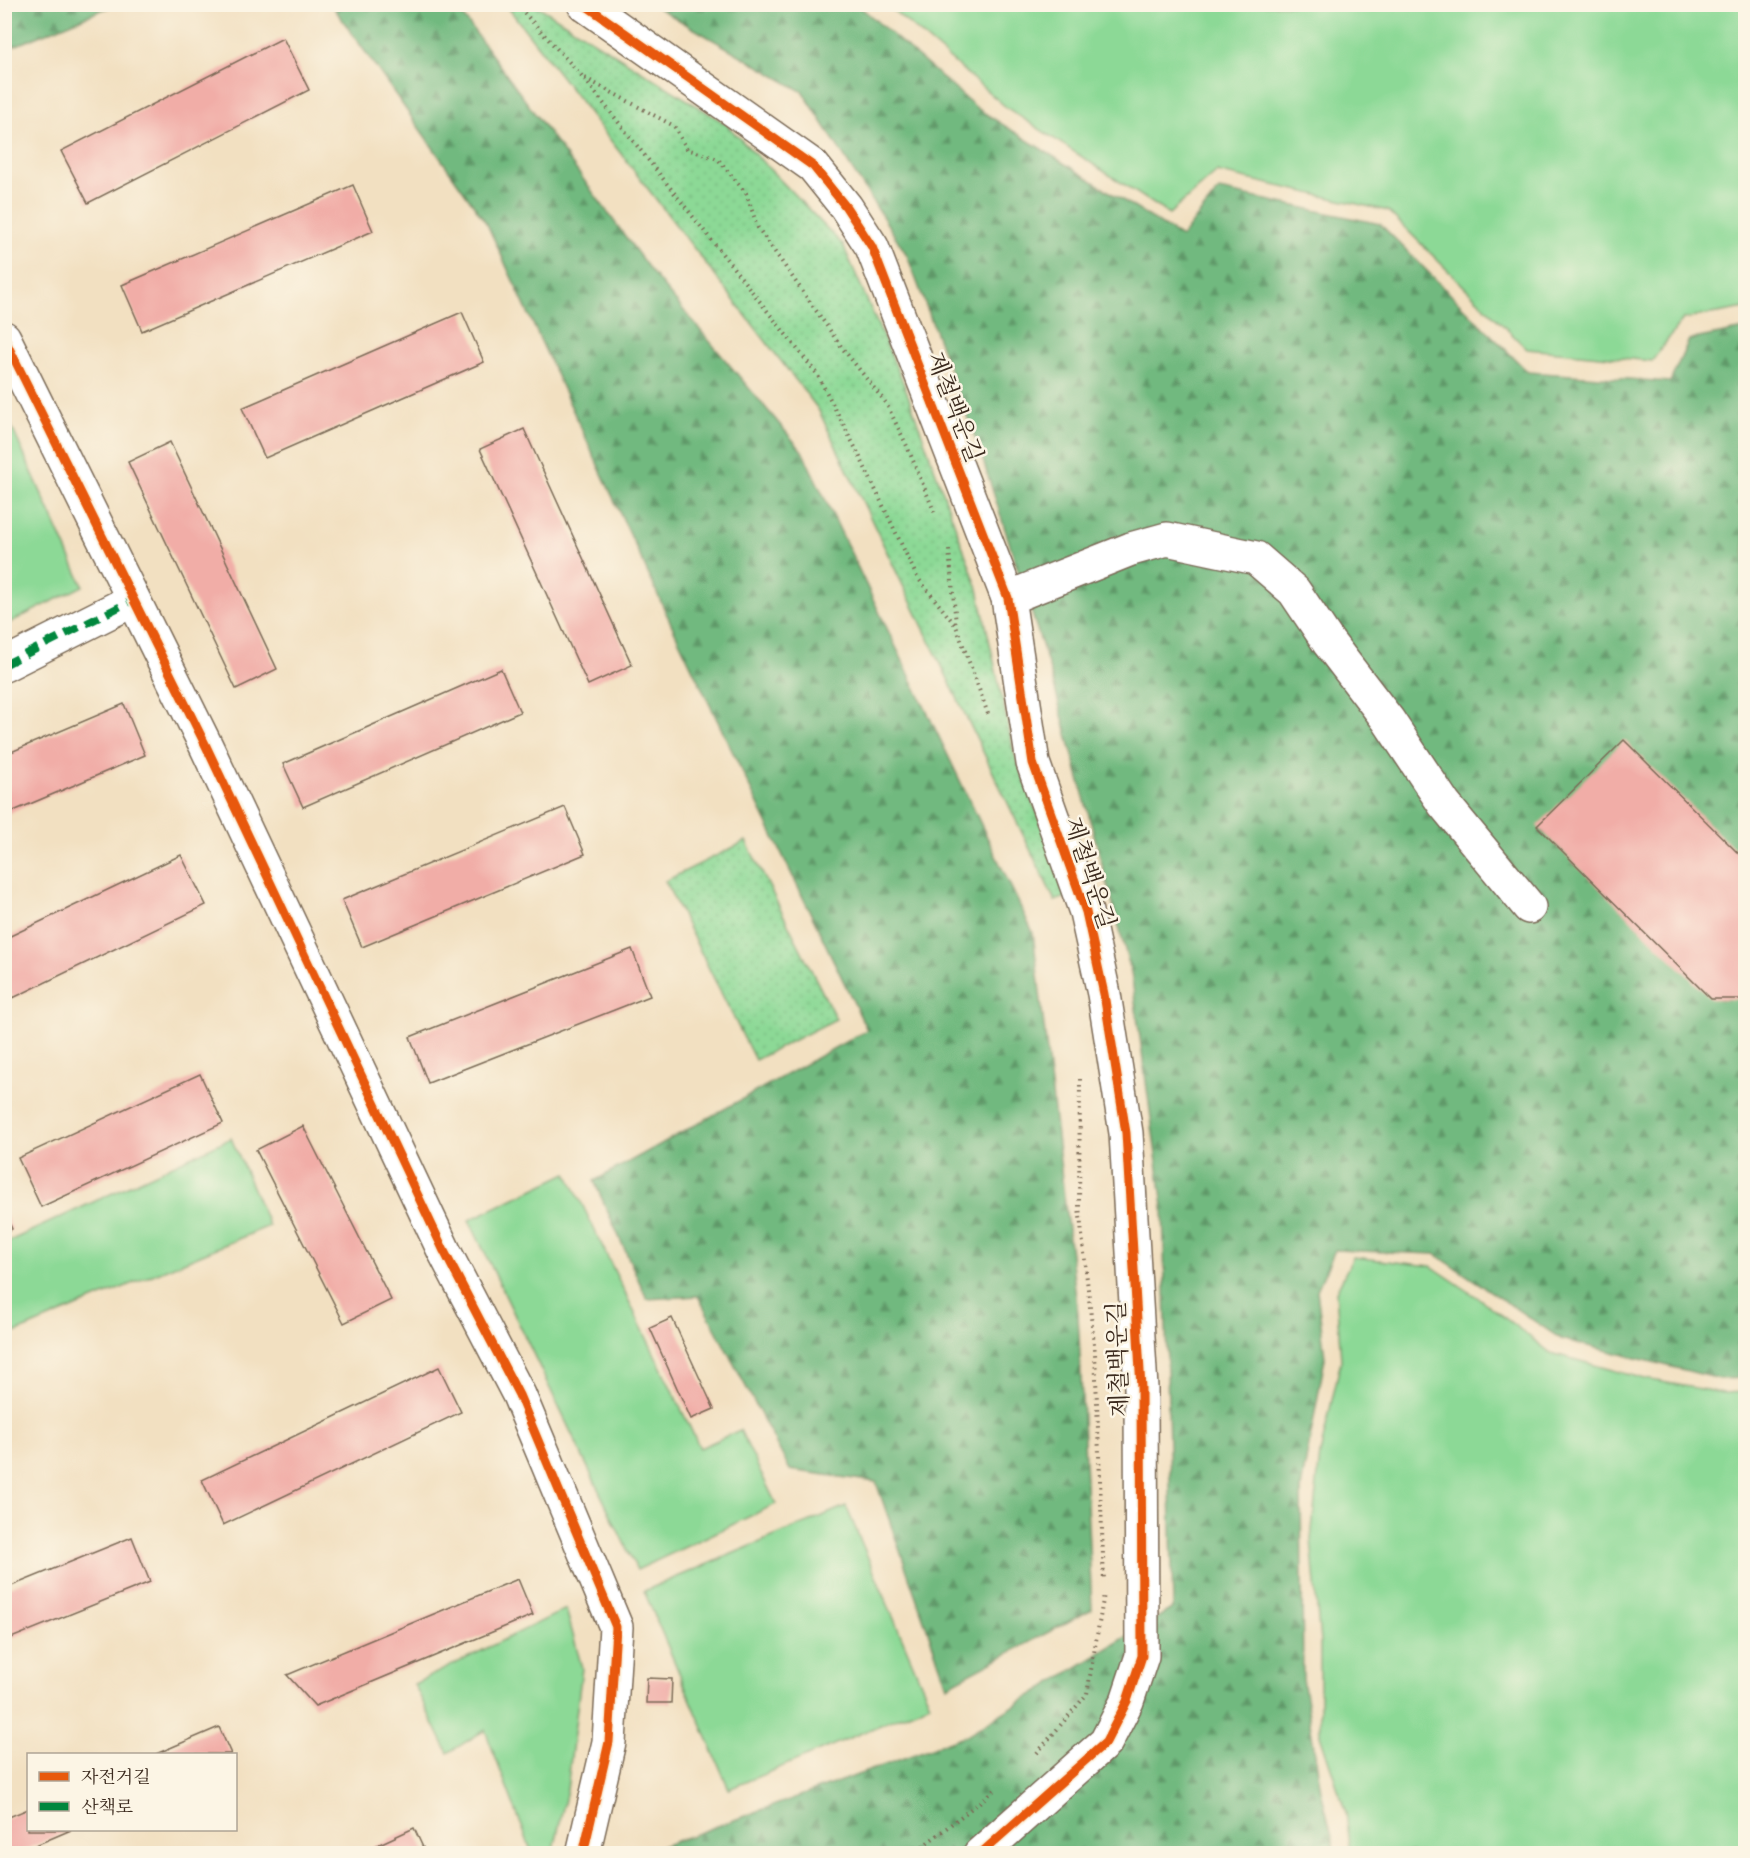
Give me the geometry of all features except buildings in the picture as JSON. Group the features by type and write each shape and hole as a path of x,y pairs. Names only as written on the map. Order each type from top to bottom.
{"street":[{"name":"제철백운길","path":"584,4 813,166 846,207 872,246 1008,598 1033,763 1086,912 1104,994 1126,1133 1141,1388 1142,1656 1127,1701 1106,1742 980,1854"},
{"path":"4,338 206,746 444,1251 519,1395 616,1627 609,1742 583,1854"},
{"path":"1008,598 1131,549 1167,539 1256,558 1294,591 1329,643 1388,720 1444,804 1529,907"},
{"path":"4,665 133,600"}],"path":[{"path":"516,4 582,76 817,374 857,451 917,577 957,626"},
{"path":"582,76 674,126 687,149 718,159 746,193 758,228 843,349 885,403 907,446 940,527"},
{"path":"949,547 957,626 992,724"},
{"path":"1033,1758 1087,1694 1104,1595 1095,1353 1079,1207 1080,1070"},
{"path":"913,1854 999,1787"}],"green space":[{"path":"5,4 114,4 114,5 5,50"},
{"path":"332,5 455,5 653,274 802,451 1033,933 1078,1314 1092,1609 947,1686 876,1482 790,1470 698,1296 647,1299 594,1181 867,1030 680,643 487,224"},
{"path":"506,5 536,5 726,124 843,245 905,387 978,589 1014,753 1069,896 1055,901 818,409"},
{"path":"653,5 858,5 978,109 1181,237 1219,190 1380,224 1528,372 1670,382 1689,340 1745,329 1745,1378 1720,1379 1561,1339 1435,1254 1335,1250 1317,1290 1325,1358 1301,1488 1303,1679 1321,1791 1336,1853 641,1854 967,1735 1173,1608 1163,1206 1131,972 1049,667 980,451 907,255 803,92"},
{"path":"887,5 1745,5 1745,308 1683,319 1652,361 1527,349 1388,211 1217,172 1169,214 1007,108"},
{"path":"5,412 83,586 4,625"},
{"path":"746,841 836,1019 755,1060 665,881"},
{"path":"231,1138 269,1226 5,1337 5,1243"},
{"path":"567,1173 700,1448 740,1430 776,1504 637,1570 469,1220"},
{"path":"1353,1257 1431,1266 1480,1299 1551,1353 1645,1379 1723,1393 1745,1392 1745,1853 1351,1853 1346,1813 1320,1735 1320,1642 1311,1539 1320,1454 1341,1360 1336,1292"},
{"path":"846,1506 930,1704 729,1789 644,1591"},
{"path":"566,1609 582,1668 567,1790 553,1853 532,1853 485,1730 448,1753 414,1684"}],"marked path":[{"path":"4,665 133,600"}],"cycle path":[{"path":"584,4 813,166 846,207 872,247 1008,598 1033,763 1086,912 1104,994 1126,1133 1141,1388 1142,1656 1127,1701 1106,1742 980,1854"},
{"path":"4,338 206,746 444,1251 519,1395 616,1627 609,1742 583,1854"}]}
